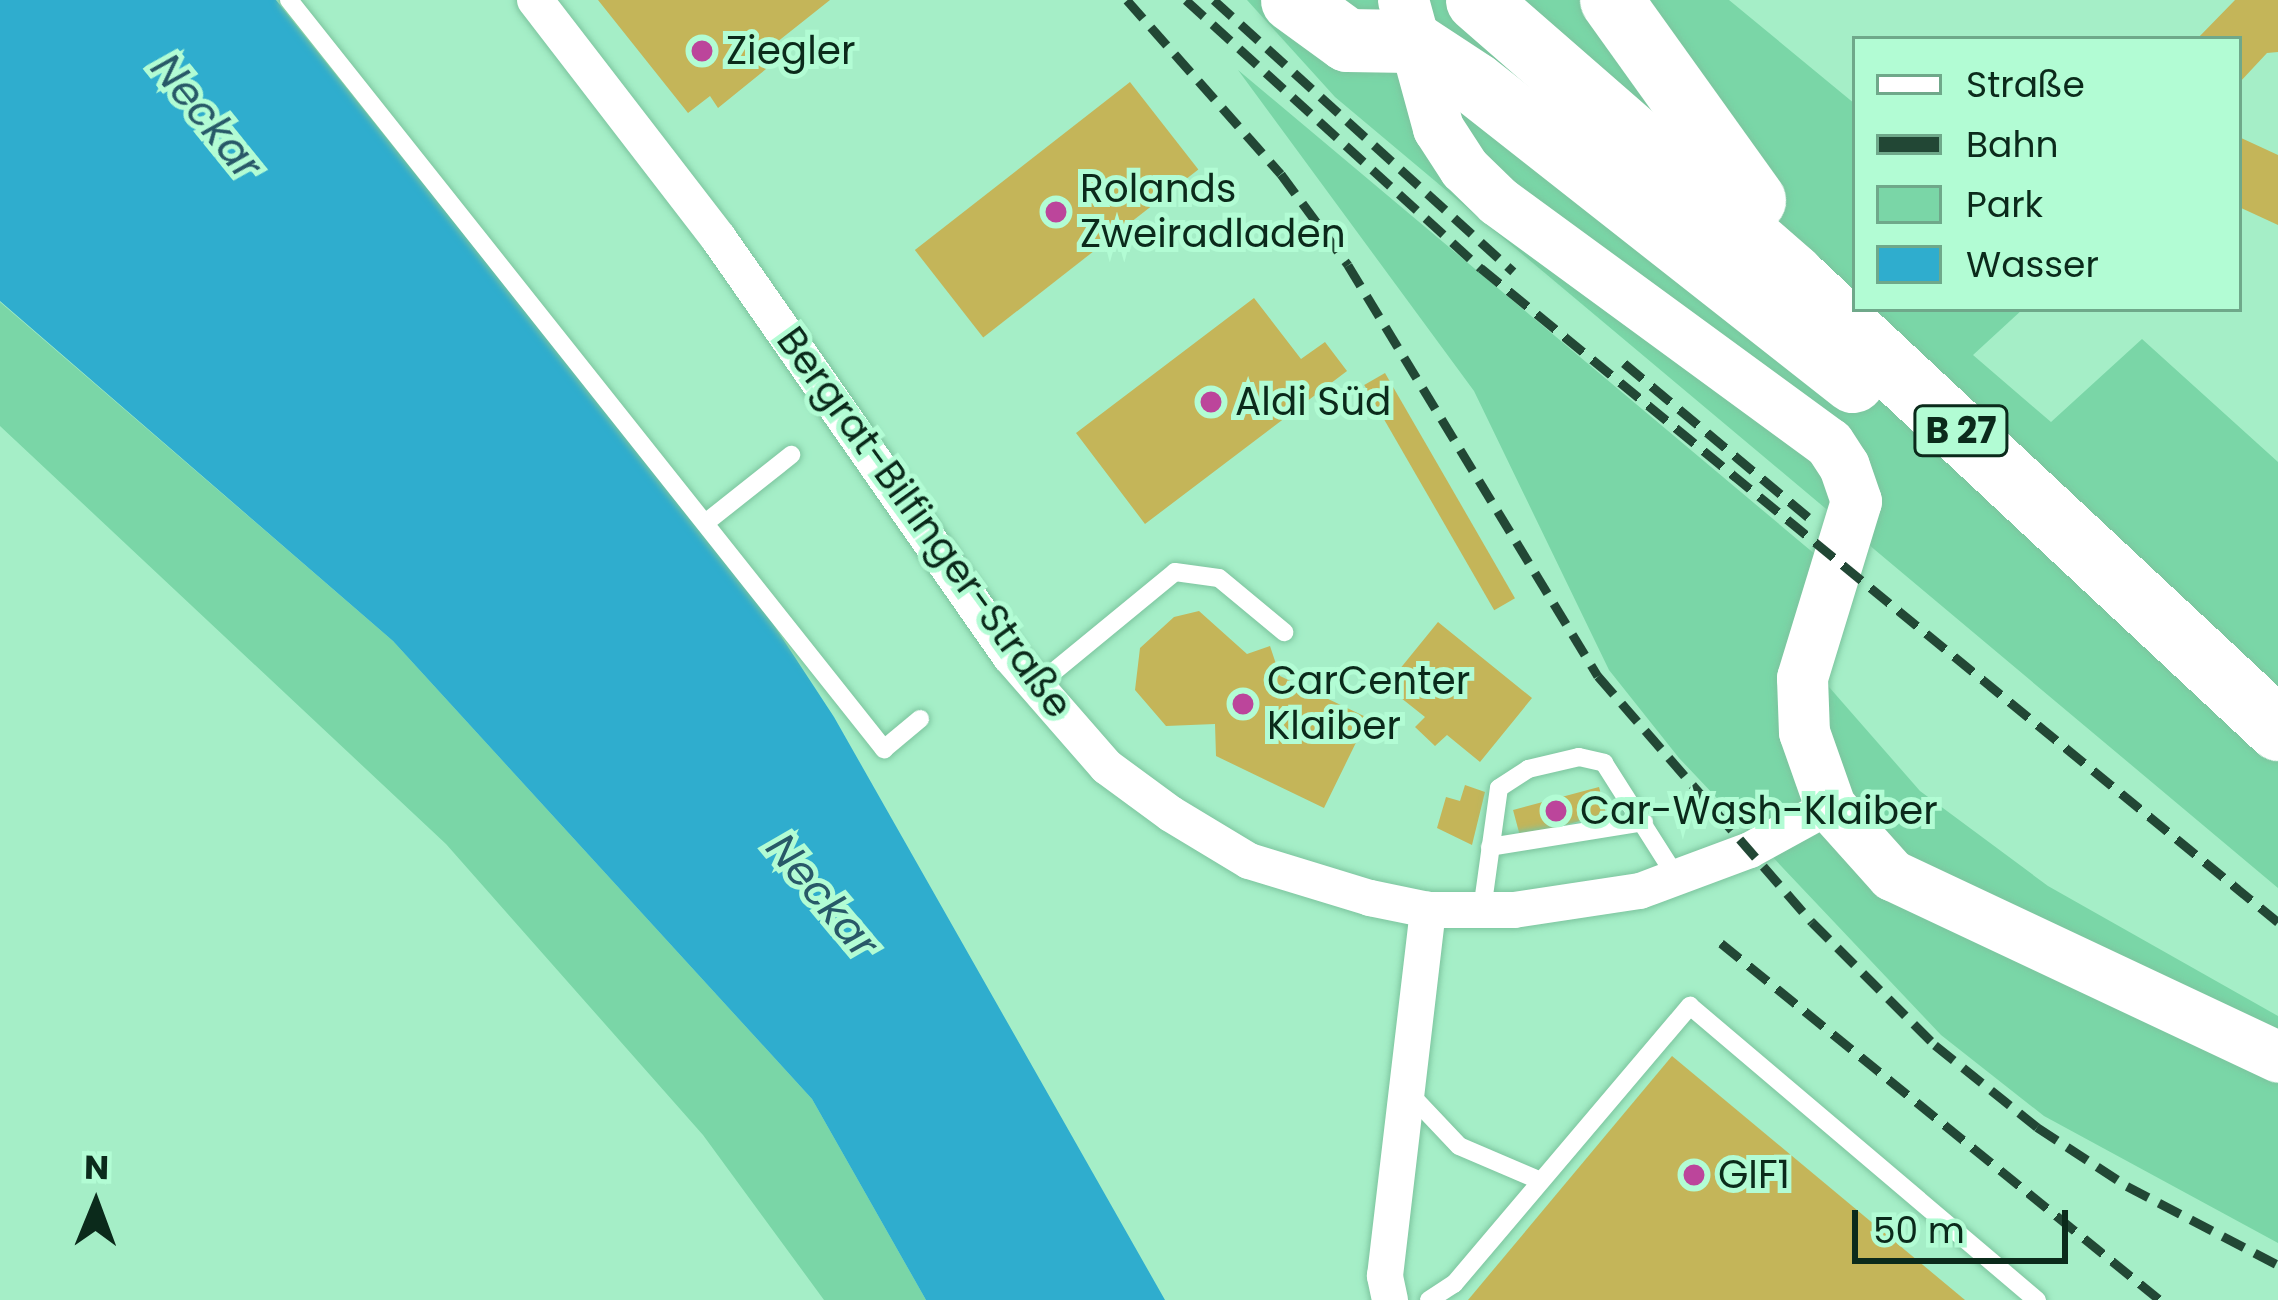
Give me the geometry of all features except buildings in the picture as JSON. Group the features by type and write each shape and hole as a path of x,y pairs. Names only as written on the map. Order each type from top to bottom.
{"highway":[{"path":"1292,0 1347,40 1406,21 1474,83 2001,504 2128,586"},
{"path":"1611,0 1761,208 1793,276"},
{"name":"B 27","path":"1478,1 1793,276 2278,729"}],"main road":[{"path":"1406,21 1438,128 1481,185 1829,443 1844,466 1856,501 1802,678 1804,732 1830,806 1892,875 2278,1057"}],"street":[{"name":"Bergrat-Bilfinger-Straße","path":"536,0 719,239 1035,687 1107,766 1249,861 1428,910 1583,902 1677,878 1750,850 1830,806"},
{"path":"1390,1300 1385,1276 1428,910"}],"lane":[{"path":"289,0 709,520 884,749 920,719"},
{"path":"709,520 790,454"},
{"path":"1035,687 1175,572 1219,578 1284,632"},
{"path":"1482,910 1498,788 1528,769 1579,757 1604,763 1677,878"},
{"path":"1490,848 1644,822"},
{"path":"1429,1300 1454,1284 1690,1006 2037,1300"},
{"path":"1407,1091 1459,1146 1541,1181"}],"green space":[{"path":"1247,0 1729,0 1852,102 1852,312 2020,312 1973,355 2051,422 2142,339 2278,462 2278,888 1335,97"},
{"path":"1238,70 1835,571 1822,679 1920,791 2048,886 2278,1016 2278,1243 2044,1116 1941,1035 1679,758 1609,670 1474,391"},
{"path":"0,302 393,641 812,1099 926,1300 824,1300 703,1135 446,844 0,426"}],"water":[{"name":"Neckar","path":"0,0 276,0 760,604 834,717 1165,1300 926,1300 812,1099 393,641 0,301"}],"railway":[{"path":"1127,0 1281,174 1348,265 1598,676 1812,922 1935,1045 2037,1127 2127,1186 2278,1265"},
{"path":"1186,0 1481,268 2278,922"},
{"path":"1214,0 1513,271"},
{"path":"1624,363 1808,517"},
{"path":"1721,943 2160,1300"}],"place":[{"name":"Ziegler","path":"702,51"},
{"name":"Rolands Zweiradladen","path":"1056,212"},
{"name":"Aldi Süd","path":"1211,402"},
{"name":"CarCenter Klaiber","path":"1243,704"},
{"name":"Car-Wash-Klaiber","path":"1556,811"},
{"name":"GIF1","path":"1694,1175"}]}
